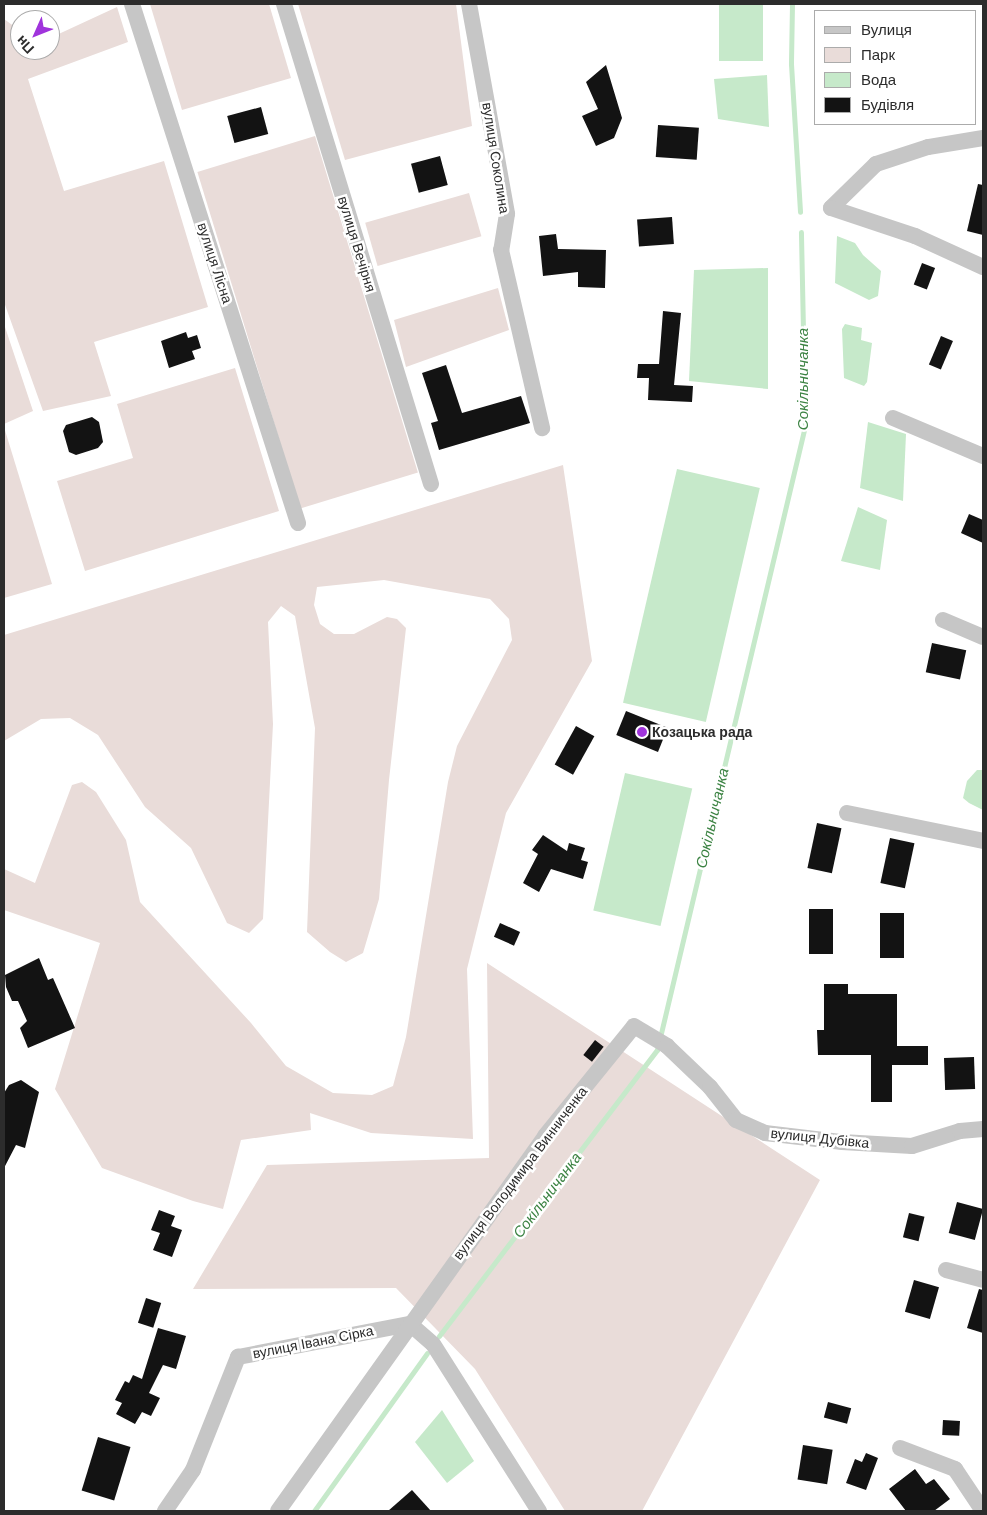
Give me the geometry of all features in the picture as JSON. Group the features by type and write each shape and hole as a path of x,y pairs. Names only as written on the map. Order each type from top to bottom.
{"street":[{"name":"вулиця Лісна","path":"132,4 298,523"},
{"name":"вулиця Вечірня","path":"284,4 431,484"},
{"name":"вулиця Соколина","path":"469,4 507,214 501,250 542,428"},
{"path":"983,138 928,147 876,164 831,208 914,236 983,267"},
{"path":"894,418 983,456"},
{"path":"943,620 983,637"},
{"path":"848,814 983,841"},
{"name":"вулиця Дубівка","path":"634,1026 663,1043 710,1087 736,1120 766,1133 842,1142 912,1146 960,1131 983,1128"},
{"name":"вулиця Володимира Винниченка","path":"278,1511 545,1136 634,1026"},
{"path":"946,1270 983,1280"},
{"path":"410,1324 433,1344 539,1511"},
{"name":"вулиця Івана Сірка","path":"165,1511 193,1470 238,1357 410,1324"},
{"path":"900,1448 955,1469 983,1511"}],"green space":[{"path":"150,4 269,4 291,78 182,110"},
{"path":"298,4 456,4 472,126 345,160"},
{"path":"117,7 128,42 28,79 64,191 164,161 208,307 94,342 111,396 43,411 4,302 4,19 10,23 10,60 60,60 60,33"},
{"path":"315,136 418,473 300,509 197,172"},
{"path":"469,193 481,236 378,266 365,223"},
{"path":"498,288 509,330 406,367 394,320"},
{"path":"4,324 33,411 4,424"},
{"path":"235,368 279,511 85,571 57,481 133,458 117,404"},
{"path":"4,427 52,584 4,598"},
{"path":"563,465 592,661 506,813 467,969 473,1139 371,1133 310,1113 311,1130 241,1140 223,1209 193,1201 102,1168 55,1089 100,943 4,910 4,869 35,883 72,785 82,782 96,792 126,840 140,902 251,1023 286,1066 333,1093 372,1095 393,1086 406,1037 448,782 457,746 512,640 509,619 490,599 384,580 317,587 314,605 320,624 334,634 354,634 387,617 397,619 406,628 389,780 379,899 363,953 346,962 330,952 307,932 315,728 295,616 281,606 268,622 273,724 263,919 249,933 227,923 191,848 145,807 98,735 70,718 41,719 4,741 4,635"},
{"path":"487,963 820,1180 642,1511 565,1511 475,1369 396,1288 193,1289 267,1165 489,1158"}],"water":[{"path":"719,4 763,4 763,61 719,61"},
{"path":"767,75 769,127 718,119 714,79"},
{"path":"837,236 855,243 863,255 881,271 878,296 869,300 835,283"},
{"path":"768,268 768,389 689,381 694,270"},
{"path":"845,324 862,328 861,340 872,343 867,382 864,386 844,378 842,329"},
{"path":"868,422 906,434 903,501 860,488"},
{"path":"677,469 760,488 706,722 623,703"},
{"path":"858,507 887,520 880,570 841,561"},
{"path":"977,770 983,770 983,810 963,798 967,781"},
{"path":"625,773 692,789 661,926 593,910"},
{"path":"442,1410 474,1461 447,1483 415,1442"}],"building":[{"path":"606,65 622,118 614,138 596,146 582,116 598,109 586,82"},
{"path":"261,107 268,134 234,143 227,116"},
{"path":"658,125 699,128 697,160 656,157"},
{"path":"440,156 448,185 419,193 411,164"},
{"path":"978,184 983,185 983,235 967,231"},
{"path":"672,217 674,244 639,246 637,219"},
{"path":"556,234 558,249 606,250 605,288 578,287 578,272 543,276 539,236"},
{"path":"922,263 935,268 927,289 914,284"},
{"path":"663,311 681,313 674,385 693,386 692,402 648,400 649,378 637,378 638,364 659,364"},
{"path":"186,332 188,338 197,335 201,348 192,351 195,359 169,368 161,341"},
{"path":"941,336 953,341 941,370 929,365"},
{"path":"446,365 462,413 521,396 530,423 439,450 431,423 438,421 422,373"},
{"path":"92,417 99,422 103,442 98,448 76,455 69,452 63,431 66,425"},
{"path":"969,514 983,520 983,543 961,533"},
{"path":"932,643 966,650 960,680 926,672"},
{"name":"Козацька рада","path":"626,711 668,728 658,752 616,735"},
{"path":"576,726 594,736 573,775 555,764"},
{"path":"817,823 841,828 832,873 807,868"},
{"path":"543,835 567,851 569,843 585,848 581,860 588,862 583,879 551,869 539,892 523,883 538,854 532,850"},
{"path":"890,838 914,843 905,888 880,883"},
{"path":"809,909 833,909 833,954 809,954"},
{"path":"880,913 904,913 904,958 880,958"},
{"path":"500,923 520,932 514,946 494,937"},
{"path":"39,958 48,980 53,978 75,1028 28,1048 20,1028 27,1021 18,1001 12,1001 6,987 5,975"},
{"path":"824,984 848,984 848,994 897,994 897,1046 928,1046 928,1065 892,1065 892,1102 871,1102 871,1055 818,1055 817,1030 824,1030"},
{"path":"595,1040 604,1047 592,1062 583,1055"},
{"path":"974,1057 975,1089 945,1090 944,1058"},
{"path":"21,1080 39,1092 25,1148 16,1145 4,1168 4,1093 9,1085"},
{"path":"957,1202 983,1209 975,1240 949,1233"},
{"path":"159,1210 175,1216 171,1226 182,1230 172,1257 153,1250 160,1233 151,1230"},
{"path":"909,1213 925,1217 918,1241 903,1237"},
{"path":"914,1280 939,1287 930,1319 905,1312"},
{"path":"979,1289 983,1290 983,1333 967,1328"},
{"path":"146,1298 161,1303 153,1328 138,1323"},
{"path":"158,1328 186,1336 176,1369 163,1365 149,1393 160,1398 151,1416 142,1412 135,1424 116,1414 122,1403 115,1400 125,1381 129,1383 133,1375 142,1379"},
{"path":"828,1402 851,1408 847,1424 824,1417"},
{"path":"943,1420 960,1421 959,1436 942,1435"},
{"path":"98,1437 131,1447 114,1500 82,1491"},
{"path":"803,1445 833,1450 827,1484 798,1480"},
{"path":"866,1453 878,1458 866,1490 846,1483 855,1459 862,1462"},
{"path":"915,1469 926,1484 934,1479 950,1499 934,1511 906,1511 889,1489"},
{"path":"412,1490 431,1511 388,1511"}],"waterway":[{"name":"Сокільничанка","path":"792,4 791,64 800,212"},
{"name":"Сокільничанка","path":"439,1336 657,1050 805,426 801,232"},
{"name":"Сокільничанка","path":"314,1511 427,1353"}],"place":[{"name":"Козацька рада","path":"642,732"}]}
